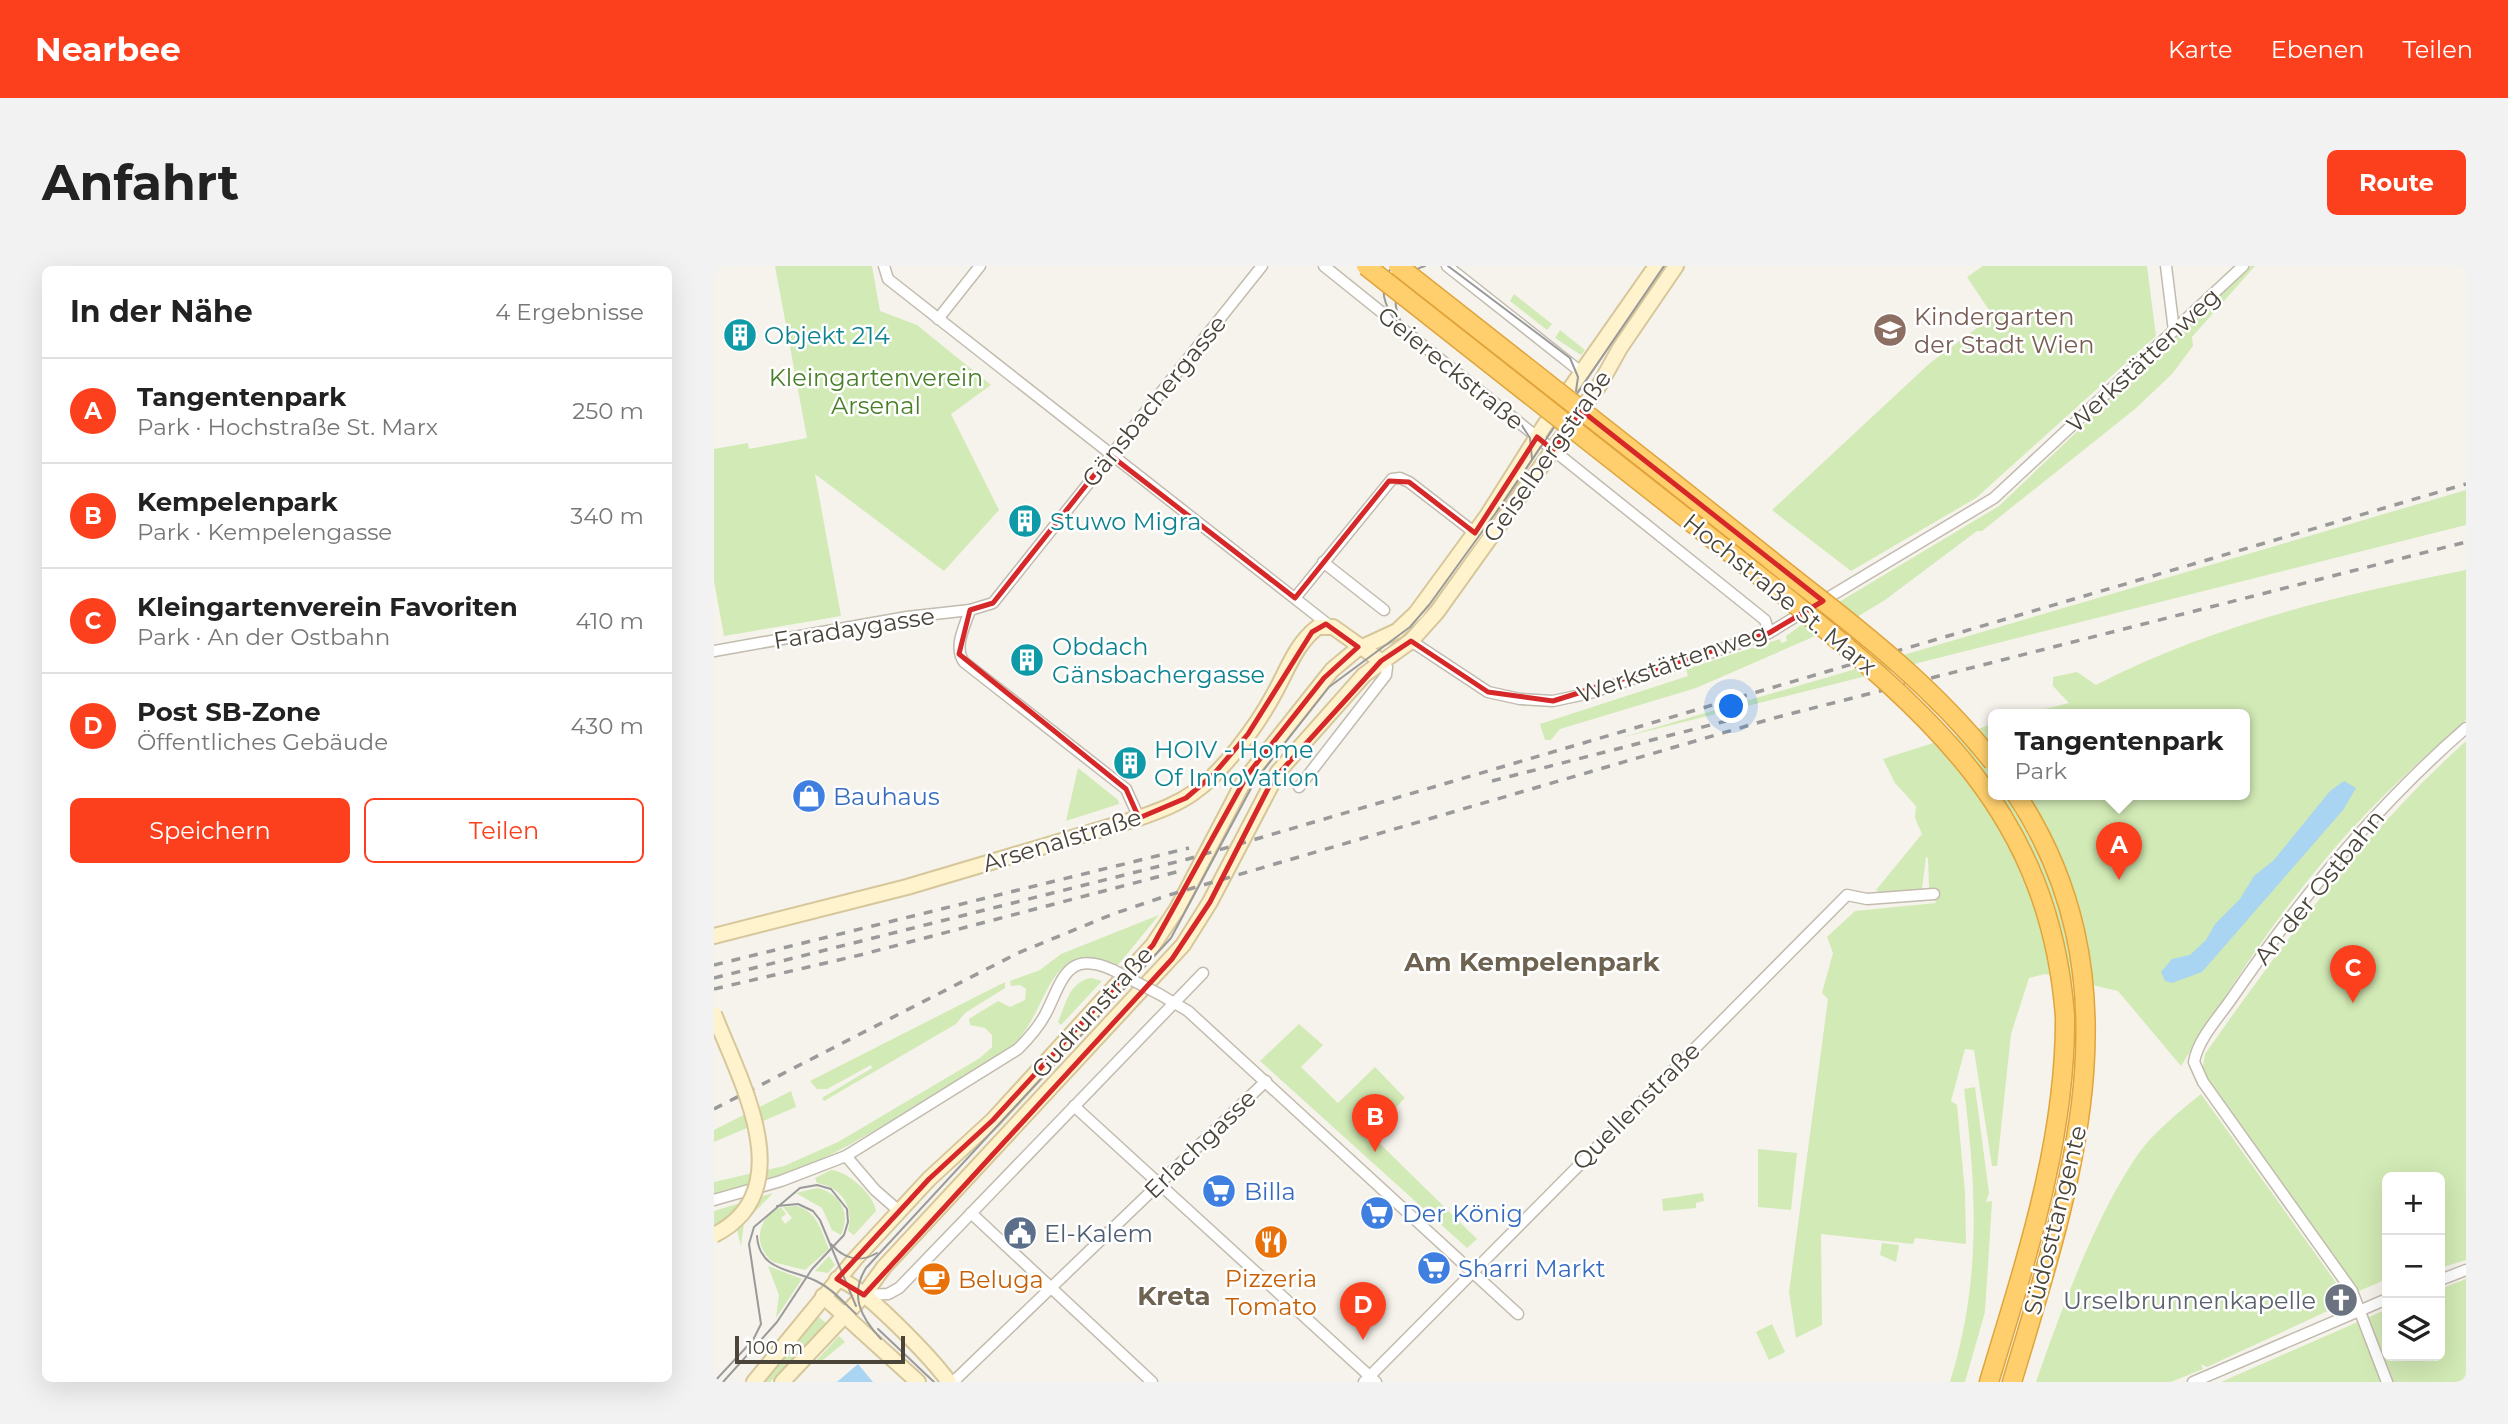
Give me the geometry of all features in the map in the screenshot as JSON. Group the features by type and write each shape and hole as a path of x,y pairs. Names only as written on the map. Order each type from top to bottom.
{"highway":[{"name":"Hochstraße St. Marx","path":"1366,266 1795,604 1897,690 1947,739 1988,794"},
{"name":"Hochstraße St. Marx","path":"1398,266 1881,647 1939,700 1988,756"},
{"name":"Hochstraße St. Marx","path":"1993,800 2004,815 2031,867 2057,947 2065,1016"},
{"name":"Südosttangente","path":"2012,1382 2056,1233 2076,1148 2086,1076 2087,1014 2078,943 2063,891 2050,857 2019,800"},
{"name":"Südosttangente","path":"1989,1382 2034,1231 2054,1143 2063,1076 2065,1016"}],"main road":[{"name":"Geiselbergstraße","path":"1402,627 1475,533 1581,372 1657,266"},
{"name":"Geiselbergstraße","path":"1411,641 1437,612 1554,449 1604,378 1620,348 1676,266"},
{"path":"1330,626 1381,661"},
{"name":"Arsenalstraße","path":"714,936 906,887 1139,818 1177,803 1213,775 1264,711 1306,638 1318,627 1330,626"},
{"name":"Gudrunstraße","path":"754,1382 837,1279 899,1211 938,1169 993,1120 1153,945 1177,909 1244,781 1324,678 1360,648 1402,627"},
{"name":"Gudrunstraße","path":"782,1382 864,1295 884,1267 1183,945 1210,902 1272,781 1364,674 1411,641"},
{"path":"714,1014 756,1125 761,1163 756,1187 744,1209 714,1236"},
{"path":"837,1279 864,1295 951,1382"},
{"path":"823,1296 918,1382"}],"street":[{"path":"884,266 888,279 1330,626"},
{"path":"938,319 980,266"},
{"name":"Gänsbachergasse","path":"993,603 1262,266"},
{"name":"Geiereckstraße","path":"1324,266 1765,620 1769,633"},
{"path":"2166,266 2174,331"},
{"name":"Werkstättenweg","path":"1411,641 1488,692 1546,701 1590,693 1769,633 1994,498 2243,266"},
{"path":"1452,269 1581,372"},
{"path":"1295,598 1381,488 1396,478 1409,482 1475,533"},
{"path":"1323,562 1384,610"},
{"name":"Faradaygasse","path":"714,651 907,617 970,610 993,603"},
{"path":"970,610 959,654 1129,792 1139,818"},
{"path":"1299,788 1386,676 1387,667 1381,661"},
{"name":"An der Ostbahn","path":"2361,1308 2353,1290 2203,1082 2194,1062 2205,1037 2308,896 2382,808 2466,728"},
{"name":"Quellenstraße","path":"1370,1380 1472,1271 1847,895 1867,899 1934,894"},
{"path":"714,1200 774,1184 846,1156 1018,1049 1039,1025 1055,988 1066,972 1079,965 1094,963 1175,1002 1266,1081 1518,1314"},
{"name":"Gudrunstraße","path":"864,1295 888,1294 899,1288 1203,974"},
{"name":"Erlachgasse","path":"951,1382 1266,1081"},
{"path":"1074,1106 1370,1380"},
{"path":"846,1156 899,1211"},
{"path":"971,1213 1152,1382"},
{"path":"2445,1278 2466,1270"},
{"path":"2193,1382 2382,1300"},
{"path":"2361,1308 2387,1382"}],"highlighted area":[{"path":"1582,411 1823,601 1769,633 1553,701 1488,692 1411,641 1381,661 1272,781 1210,902 1172,959 864,1295 837,1279 929,1179 993,1120 1153,945 1248,774 1324,678 1358,647 1326,624 1312,632 1248,734 1213,775 1186,798 1139,818 1126,789 959,654 970,610 993,603 1110,455 1295,598 1389,481 1409,482 1475,533 1537,437 1553,450"}],"green space":[{"name":"Kleingartenverein Arsenal","path":"775,266 872,266 880,311 917,325 991,385 951,414 999,510 944,571 815,474 841,616 724,636 714,581 714,449 748,443 749,449 807,438"},
{"path":"1983,266 2147,266 2156,336 1976,498 1851,571 1772,510 1930,363 1993,316 1967,277"},
{"path":"2251,266 2255,266 2192,337 2193,346 2172,374 2135,409 1982,531 1977,531 1885,600 1852,620 1696,688 1560,729 1551,740 1545,740 1540,724 1688,676 1686,669 1780,639 1781,643 1787,641 1786,636 1804,623 1999,506"},
{"path":"1514,294 1552,324 1547,330 1510,301"},
{"path":"1560,330 1585,350 1581,355 1555,338"},
{"path":"2466,490 2466,525 1620,738"},
{"path":"2466,570 2466,720 2355,825 2302,887 2265,937 2181,1066 2118,991 2045,974 2029,978 2011,1034 1997,1166 1992,1166 1974,1050 1965,1049 1951,1101 1957,1105 1965,1193 1966,1244 1915,1238 1913,1244 1821,1234 1822,1325 1796,1338 1789,1292 1828,999 1822,993 1833,953 1827,937 1855,911 1936,903 1929,889 1926,857 1922,889 1881,893 1876,890 1922,834 1915,818 1916,806 1895,783 1883,759 1988,726 1988,800 2250,800 2250,709 2045,709 2069,703 2053,686 2053,677 2077,672 2096,685 2185,645 2230,629 2371,590"},
{"path":"2466,741 2466,1260 2445,1266 2445,1172 2382,1172 2382,1281 2359,1291 2202,1072 2205,1054 2295,930 2359,851 2429,776"},
{"path":"1078,768 1118,800 1119,804 1066,821"},
{"path":"1159,915 1118,965 1094,958 1076,959 1063,967 1025,1031 1004,1053 985,1066 820,1160 754,1184 714,1194 714,1182 784,1166 838,1142 980,1058 992,1047 992,1035 985,1028 970,1025 969,1019 998,1001 1010,1007 1025,1000 1026,989 1020,985 1011,986 1010,981 1040,970 1061,954"},
{"path":"1091,978 1102,981 1061,1025 1058,1022 1069,995 1078,984"},
{"path":"1005,982 1005,988 965,1013 956,1024 824,1101 822,1098 872,1068 871,1065 827,1089 817,1089 810,1081"},
{"path":"1299,1024 1323,1045 1301,1067 1338,1103 1375,1067 1405,1098 1370,1134 1477,1239 1467,1248 1260,1061"},
{"path":"1975,1087 1989,1193 1986,1202 1992,1201 1985,1312 1965,1382 1950,1382 1967,1309 1971,1273 1974,1237 1972,1164 1964,1089"},
{"path":"791,1091 796,1107 714,1142 714,1130"},
{"path":"2201,1094 2342,1291 2346,1298 2345,1303 2207,1367 2201,1364 2203,1369 2171,1382 2036,1382 2094,1233 2124,1177 2153,1137"},
{"path":"1758,1149 1797,1153 1791,1210 1758,1207"},
{"path":"831,1170 852,1179 871,1198 874,1205 876,1211 854,1235 848,1231 848,1206 844,1200 833,1189 817,1183 815,1178"},
{"path":"817,1188 832,1194 842,1205 845,1220 841,1235 832,1230 822,1208 796,1193"},
{"path":"773,1193 744,1223 741,1246 737,1230 714,1234 714,1211"},
{"path":"1703,1193 1704,1201 1696,1203 1696,1208 1663,1211 1662,1199"},
{"path":"796,1206 814,1217 829,1249 805,1270 773,1262 766,1255 760,1240 762,1225 773,1212 781,1207 786,1214 781,1218 785,1224 792,1218 783,1207"},
{"path":"1882,1243 1899,1245 1896,1262 1880,1255"},
{"path":"829,1256 835,1265 828,1273 815,1271"},
{"path":"768,1266 802,1279 776,1318 779,1295"},
{"path":"2466,1279 2466,1382 2221,1382 2382,1311 2382,1361 2445,1361 2445,1287"},
{"path":"817,1316 826,1323 770,1382 764,1382"},
{"path":"1772,1324 1785,1352 1769,1360 1756,1332"},
{"path":"839,1336 845,1342 818,1364 815,1362"}],"water":[{"path":"2344,781 2356,788 2343,810 2202,972 2172,983 2165,981 2161,972 2172,959 2190,955 2206,940 2215,924 2240,899 2254,876 2274,860 2330,791"},
{"path":"858,1364 873,1382 837,1382"}],"tram line":[{"path":"1393,266 1385,279 1383,292 1394,319 1519,421 1530,438 1532,459"},
{"path":"1400,320 1396,302 1399,287 1409,274 1425,266"},
{"path":"1448,266 1570,358 1578,377 1576,391"},
{"path":"881,1339 863,1314 858,1297 858,1288 866,1268 1171,938 1255,781 1329,687 1410,627 1429,605 1495,514 1664,266"},
{"path":"714,1382 753,1340 761,1324 749,1244 754,1227 800,1188 817,1185 831,1189 847,1209 848,1222 844,1235 812,1269 777,1322 723,1382"},
{"path":"777,1206 798,1204 813,1211 820,1220 856,1306"},
{"path":"757,1236 759,1248 771,1263 823,1285 856,1314"},
{"path":"831,1244 852,1258 864,1258 877,1253"},
{"path":"878,1329 934,1382"}],"railway":[{"path":"714,978 1188,859 2466,484"},
{"path":"714,1109 1018,953 1113,914 1169,895 1774,718 2466,542"},
{"path":"1492,781 1726,721"},
{"path":"714,965 1189,848"},
{"path":"714,989 860,955 1180,871"}],"place":[{"name":"Kindergarten der Stadt Wien","path":"1890,330"},
{"name":"Objekt 214","path":"740,335"},
{"name":"Stuwo Migra","path":"1025,521"},
{"name":"Obdach Gänsbachergasse","path":"1027,660"},
{"name":"HOIV - Home Of InnoVation","path":"1130,763"},
{"name":"Bauhaus","path":"809,796"},
{"name":"Tangentenpark","path":"2119,880"},
{"name":"Kleingartenverein Favoriten","path":"2353,1003"},
{"name":"Kempelenpark","path":"1375,1152"},
{"name":"Billa","path":"1219,1191"},
{"name":"Der König","path":"1377,1213"},
{"name":"El-Kalem","path":"1020,1233"},
{"name":"Pizzeria Tomato","path":"1271,1242"},
{"name":"Sharri Markt","path":"1434,1268"},
{"name":"Beluga","path":"934,1279"},
{"name":"Urselbrunnenkapelle","path":"2341,1300"},
{"name":"Post SB-Zone","path":"1363,1340"}],"district":[{"name":"Am Kempelenpark","path":"1532,962"},
{"name":"Kreta","path":"1174,1296"}]}
